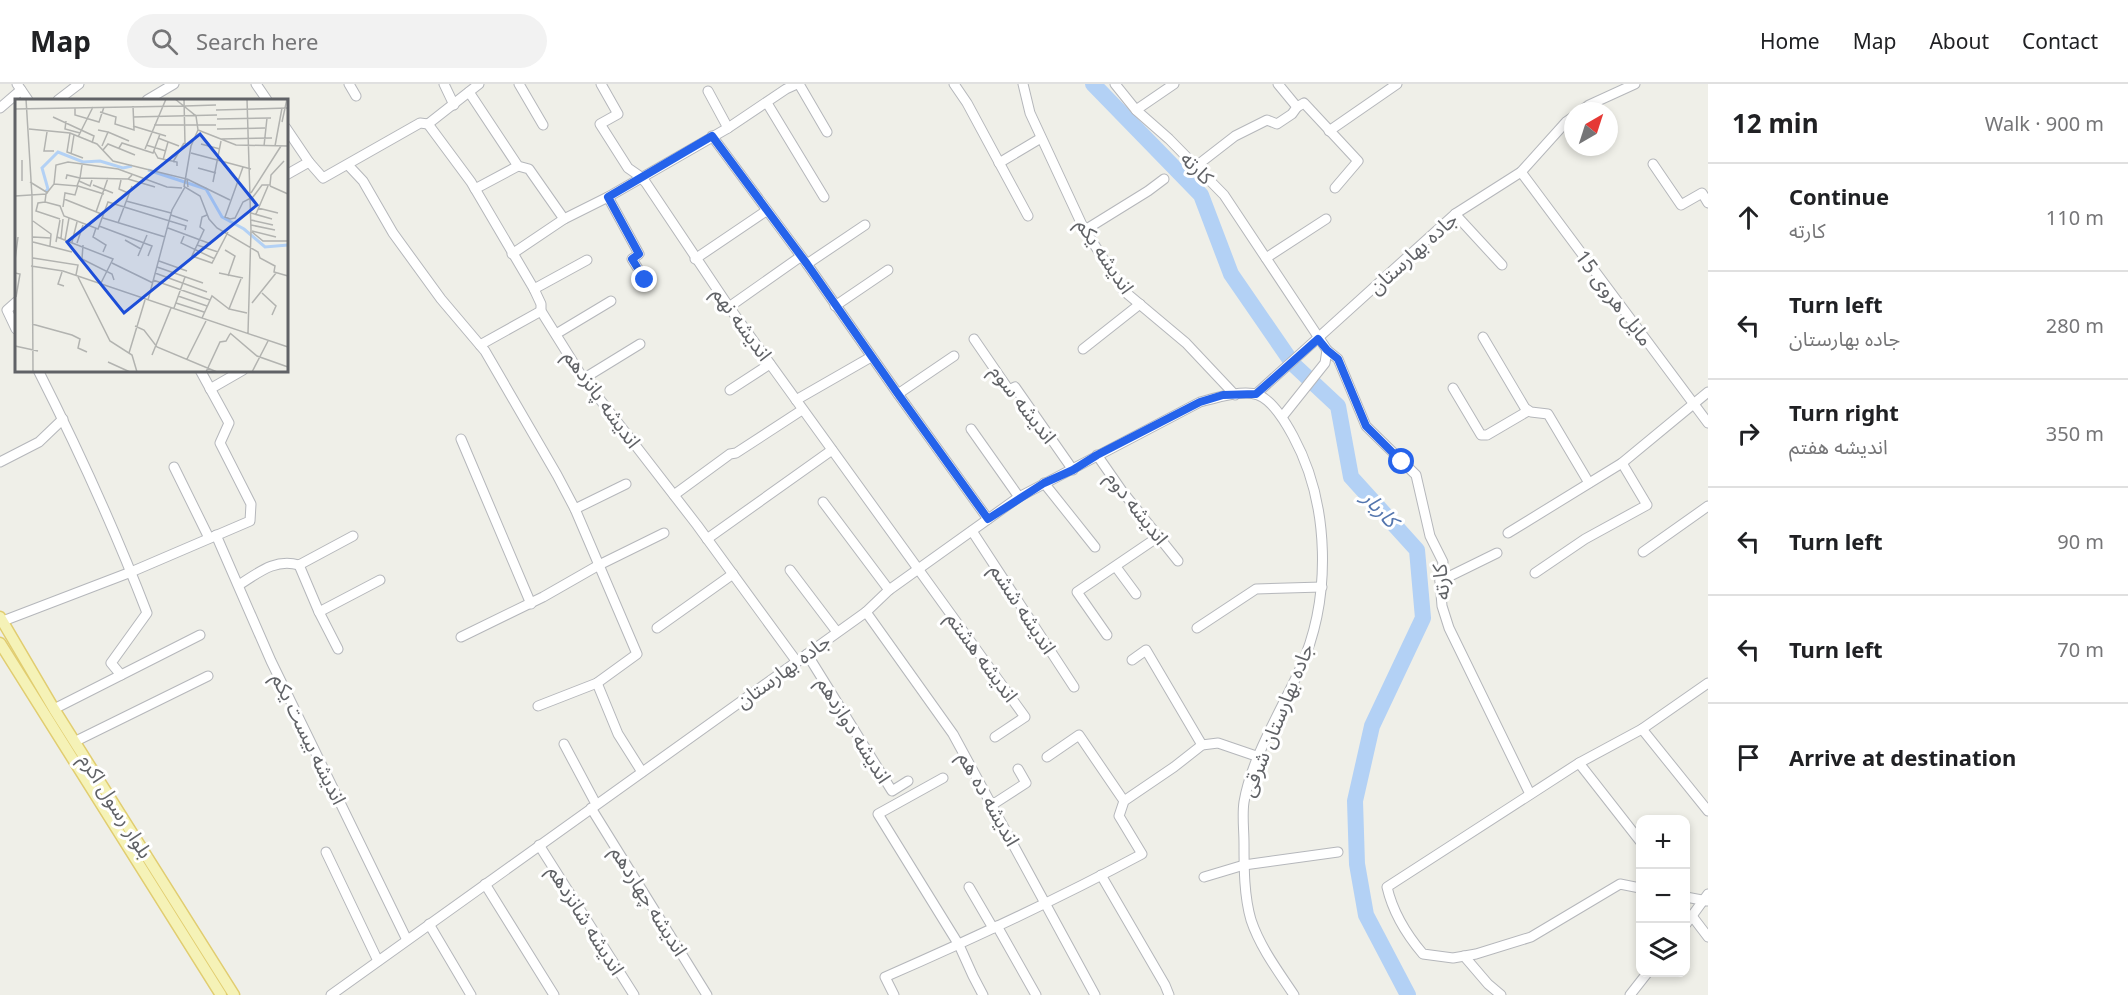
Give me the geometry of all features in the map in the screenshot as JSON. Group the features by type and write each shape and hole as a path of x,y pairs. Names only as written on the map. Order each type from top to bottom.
{"main road":[{"name":"بلوار رسول اکرم","path":"1,619 54,709 234,995"},
{"name":"بلوار رسول اکرم","path":"0,643 221,995"}],"street":[{"path":"59,99 79,84"},
{"path":"149,99 174,84"},
{"path":"256,84 266,99"},
{"path":"349,84 356,96"},
{"path":"444,84 454,105"},
{"path":"288,131 323,178 420,123 428,124 479,84"},
{"path":"519,84 543,125"},
{"name":"اندیشه نهم","path":"601,84 618,114 600,124 628,168 641,177 729,307 918,568"},
{"path":"512,254 564,219 608,197 728,128 767,103 785,86 798,84 827,132"},
{"path":"954,84 967,103 1028,216"},
{"name":"اندیشه یکم","path":"1023,84 1030,113 1085,230 1124,291 1186,343 1235,395"},
{"name":"کارته","path":"1115,84 1136,110 1169,139 1224,195 1318,339 1338,359 1366,426 1416,475 1430,536 1443,562 1440,581 1442,606 1449,628 1530,794"},
{"path":"1136,110 1174,84"},
{"path":"1278,84 1297,107"},
{"path":"1329,131 1397,84"},
{"path":"1596,102 1635,84"},
{"path":"0,108 19,87"},
{"path":"708,91 728,128"},
{"path":"469,92 518,166 529,169 564,219"},
{"path":"767,103 824,197"},
{"path":"1195,166 1236,136 1267,120 1277,124 1304,103 1358,161 1335,188"},
{"name":"اندیشه پانزدهم","path":"428,124 475,189 534,290 542,311 583,379 674,495 796,662"},
{"name":"جاده بهارستان","path":"331,995 866,612 889,590 918,568 1019,498 1200,402 1223,395 1256,394 1455,214 1521,172 1564,127"},
{"path":"712,136 988,519"},
{"path":"999,163 1041,138"},
{"path":"288,147 297,143"},
{"path":"288,174 309,162"},
{"path":"1653,164 1681,206 1705,191 1708,203"},
{"path":"348,165 363,181 406,252 441,299 480,345 557,475 575,509 637,654 597,683 538,706"},
{"path":"475,189 518,166"},
{"name":"مایل هروی 15","path":"1521,172 1708,423"},
{"path":"1085,230 1164,179"},
{"path":"608,197 639,254 632,259 645,280"},
{"path":"695,259 766,211"},
{"path":"1455,214 1502,265"},
{"path":"1266,258 1326,219"},
{"path":"729,307 865,225"},
{"path":"534,290 586,260"},
{"path":"835,306 888,270"},
{"path":"556,334 611,301"},
{"path":"15,303 7,310 15,327"},
{"path":"1083,349 1140,304"},
{"path":"480,345 542,311"},
{"path":"1483,337 1528,411"},
{"name":"اندیشه سوم","path":"974,339 1009,390 1015,387 1073,470"},
{"path":"583,379 640,344"},
{"path":"1282,417 1325,363 1327,350"},
{"path":"898,394 954,356"},
{"path":"796,400 871,357"},
{"path":"730,390 770,364"},
{"path":"39,372 63,419 147,613 111,663 121,675"},
{"path":"1,619 131,572 250,521 250,504 220,443 229,423 201,372"},
{"path":"210,389 240,372"},
{"path":"1453,388 1481,435 1487,435 1528,411 1548,414 1589,483"},
{"path":"1508,533 1622,463 1708,392"},
{"name":"جاده بهارستان شرقی","path":"1256,394 1261,396 1282,417 1306,463 1320,524 1324,564 1318,610 1302,666 1259,757 1244,803 1244,865 1251,919 1270,959 1294,995"},
{"path":"674,495 730,454 736,453 802,410"},
{"path":"0,462 39,442 63,419"},
{"path":"971,429 1019,498"},
{"path":"461,439 531,603"},
{"path":"707,539 832,450"},
{"name":"اندیشه دوم","path":"1097,455 1178,561"},
{"path":"1535,573 1585,539 1647,504 1622,463"},
{"name":"اندیشه بیست یکم","path":"174,468 239,585 271,661 406,940"},
{"path":"1044,483 1095,547"},
{"path":"575,509 626,484"},
{"path":"823,502 889,590"},
{"path":"1642,552 1708,506"},
{"name":"اندیشه ششم","path":"972,531 1074,687"},
{"path":"461,637 531,603 663,533"},
{"path":"239,585 266,568 286,561 299,565 353,536"},
{"path":"1107,635 1077,592 1158,537"},
{"path":"1440,581 1497,554"},
{"path":"299,565 338,649"},
{"path":"1116,567 1136,594"},
{"name":"اندیشه هشتم","path":"918,568 1024,717 995,737"},
{"path":"790,570 837,632"},
{"path":"657,628 733,574"},
{"path":"319,612 380,580"},
{"path":"1197,628 1256,589 1322,587"},
{"name":"اندیشه ده هم","path":"866,612 953,734 1095,995"},
{"path":"54,709 200,635"},
{"path":"1132,660 1146,650 1202,745"},
{"name":"اندیشه دوازدهم","path":"807,654 892,791 908,781"},
{"path":"76,741 208,676"},
{"path":"597,683 618,734 642,772"},
{"path":"1636,887 1620,884 1531,937 1453,958 1423,954 1405,933 1390,901 1387,887 1579,763 1642,729 1708,683"},
{"path":"1642,729 1708,811"},
{"path":"1047,757 1079,735 1124,801"},
{"path":"894,995 885,977 959,945 1142,854 1119,816 1124,801 1174,768 1202,745 1218,743 1259,757"},
{"name":"اندیشه چهاردهم","path":"564,744 594,806 707,995"},
{"path":"1579,763 1636,835"},
{"path":"992,805 1026,783 1018,769"},
{"path":"943,778 878,814 959,945 983,995"},
{"name":"اندیشه شانزدهم","path":"539,845 634,995"},
{"path":"326,852 378,961"},
{"path":"1204,876 1244,865 1338,852"},
{"path":"1101,875 1169,995"},
{"path":"485,884 554,995"},
{"path":"969,887 1035,995"},
{"path":"1690,897 1707,899"},
{"path":"1690,919 1707,899"},
{"path":"1690,921 1708,937"},
{"path":"429,924 471,995"},
{"path":"1464,956 1488,984 1501,995"},
{"path":"1630,995 1644,977"}],"waterway":[{"name":"کاربار","path":"1093,84 1201,195 1231,274 1293,364 1338,406 1351,477 1417,550 1423,618 1372,726 1355,801 1357,864 1366,915 1408,995"}],"route":[{"path":"645,280 632,259 639,254 608,197 712,136 807,264 988,519 1044,483 1073,470 1097,455 1200,402 1223,395 1256,394 1318,339 1338,359 1366,426 1402,462"}]}
